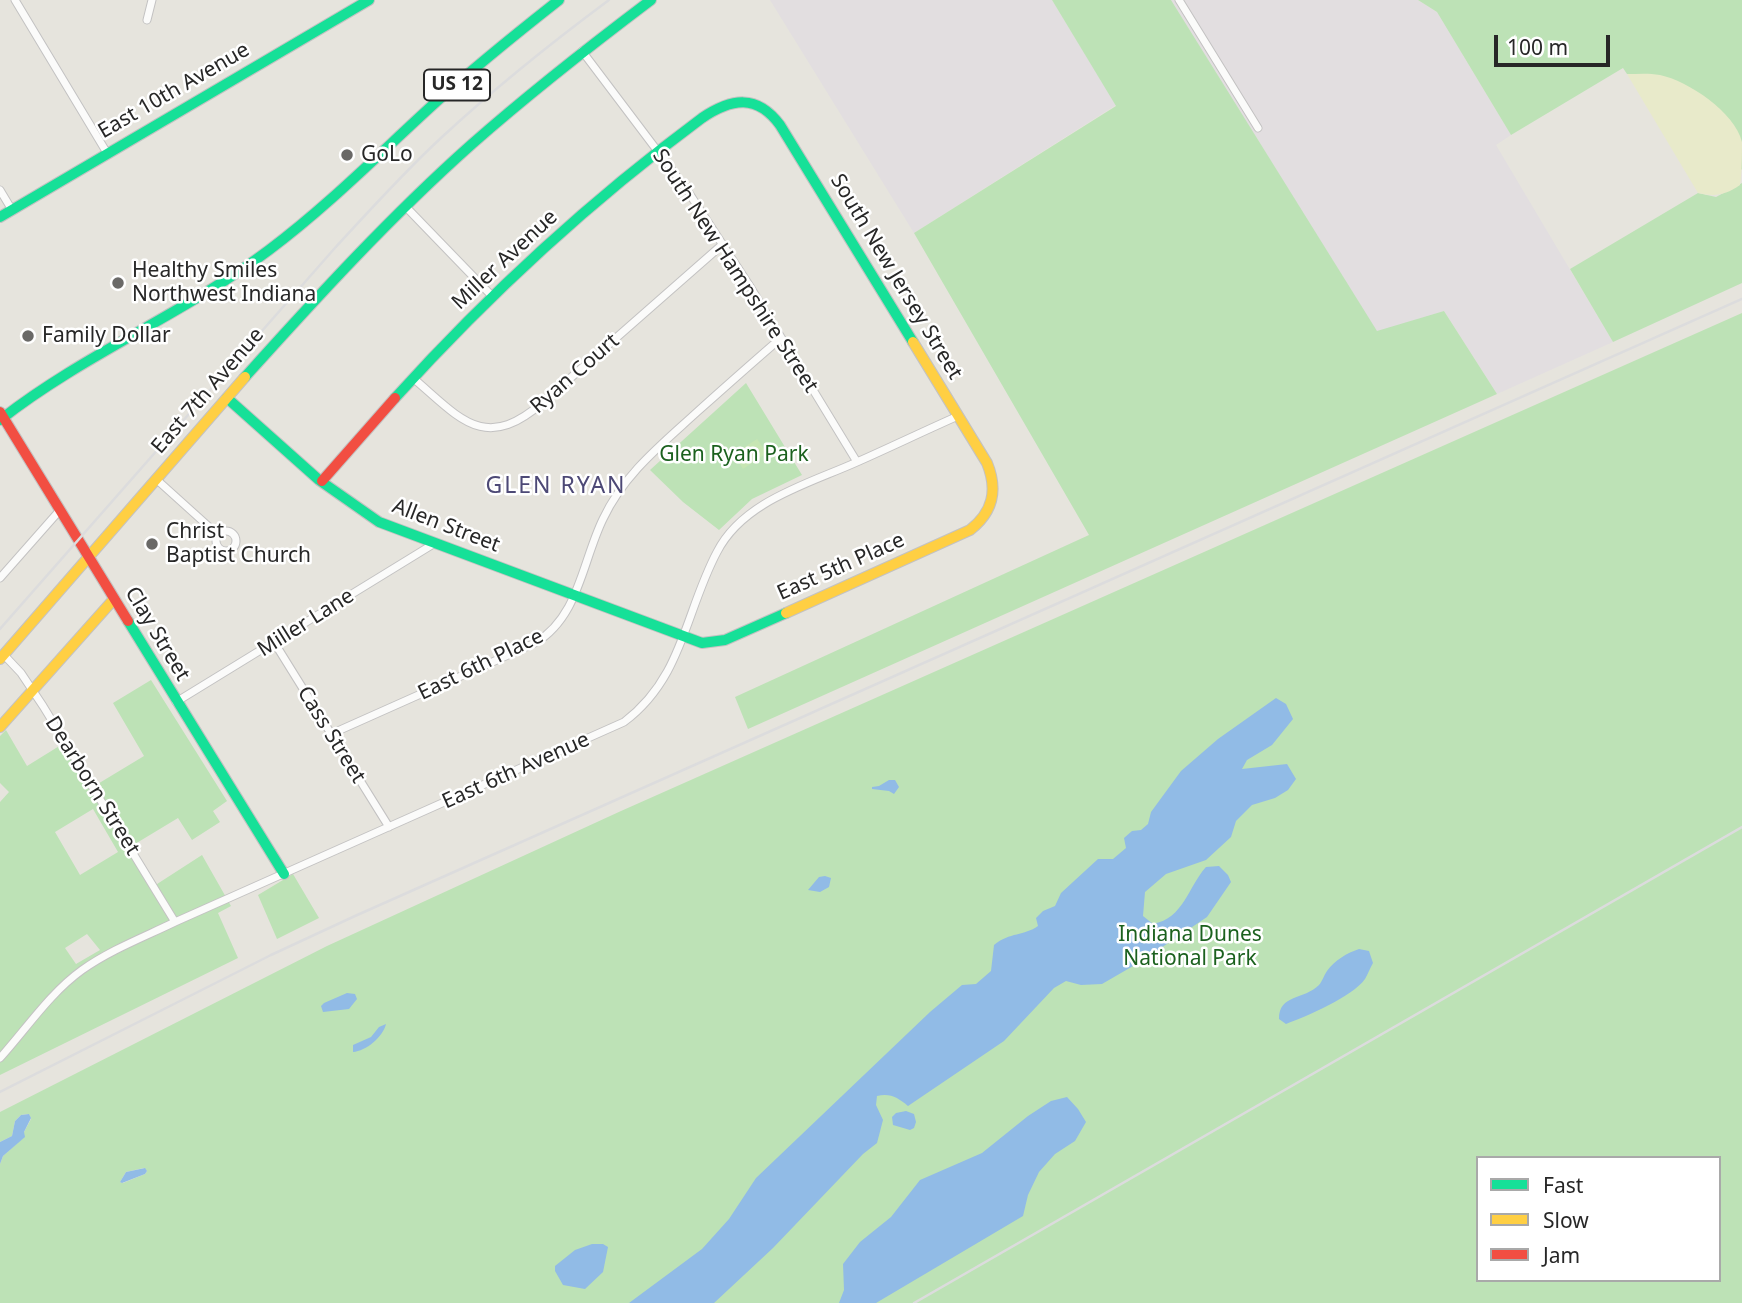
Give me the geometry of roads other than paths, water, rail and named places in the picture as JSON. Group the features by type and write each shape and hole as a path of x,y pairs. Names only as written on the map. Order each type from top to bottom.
{"street":[{"path":"15,0 107,153"},
{"path":"147,20 152,0"},
{"name":"East 10th Avenue","path":"0,217 369,0"},
{"name":"US 12","path":"1,417 82,363 242,270 305,223 437,102 559,0"},
{"name":"East 7th Avenue","path":"2,657 227,398 335,277 404,206 514,105 651,0"},
{"path":"1180,0 1258,128"},
{"name":"South New Hampshire Street","path":"582,51 687,190 857,462"},
{"name":"Miller Avenue","path":"322,481 413,378 492,296 658,151 715,110 742,102"},
{"name":"South New Jersey Street","path":"742,102 764,109 780,125 991,471 994,493"},
{"path":"0,190 12,210"},
{"path":"404,206 492,296"},
{"name":"Ryan Court","path":"413,378 465,421 483,427 510,425 521,420 542,403 723,244"},
{"name":"East 6th Place","path":"331,734 535,643 545,636 562,619 602,521 621,486 633,472 781,338"},
{"name":"Allen Street","path":"227,398 355,508 379,522 682,636"},
{"name":"East 6th Avenue","path":"0,1058 50,1000 83,969 175,922 624,722 656,692 671,665 717,551 739,524 765,503 958,415"},
{"name":"Clay Street","path":"1,417 284,874"},
{"path":"156,480 217,534"},
{"name":"East 5th Place","path":"682,636 702,643 725,640 961,535 984,519 994,493"},
{"path":"0,578 60,510"},
{"name":"Miller Lane","path":"176,702 435,543"},
{"path":"0,727 114,599"},
{"name":"Cass Street","path":"274,642 388,828"},
{"name":"Dearborn Street","path":"2,657 21,673 175,922"}],"water":[{"path":"1276,698 1286,704 1293,719 1272,745 1247,760 1242,769 1287,764 1296,779 1288,790 1275,798 1252,805 1236,821 1231,837 1206,860 1166,874 1145,892 1143,916 1153,924 1163,921 1179,909 1206,867 1219,866 1231,882 1207,917 1102,984 1081,985 1066,981 1054,988 1004,1041 908,1106 894,1097 877,1096 876,1105 883,1120 877,1143 714,1303 629,1303 702,1249 729,1219 756,1178 930,1012 962,985 976,984 991,971 994,945 1038,926 1036,918 1043,911 1055,906 1061,893 1098,859 1113,859 1126,848 1124,838 1148,824 1151,812 1181,771 1218,739"},
{"path":"895,780 899,787 894,794 872,789 872,787"},
{"path":"819,877 831,878 829,887 820,892 808,890"},
{"path":"1359,949 1369,951 1373,963 1359,986 1295,1021 1286,1024 1279,1019 1283,1005 1313,990 1334,963"},
{"path":"347,993 355,994 357,999 349,1009 323,1012 321,1006 324,1003"},
{"path":"386,1024 373,1042 353,1052 353,1045 371,1037 379,1027"},
{"path":"1067,1097 1086,1122 1075,1141 1055,1154 1039,1172 1028,1195 1023,1216 876,1303 839,1303 844,1290 843,1264 860,1242 891,1217 920,1180 982,1153 1028,1116 1051,1101"},
{"path":"906,1111 914,1114 916,1122 910,1130 893,1125 892,1117 896,1113"},
{"path":"29,1114 31,1118 24,1132 25,1137 3,1156 0,1164 0,1142 12,1136 15,1121 21,1115"},
{"path":"145,1168 145,1174 120,1182 126,1172"},
{"path":"592,1244 608,1247 603,1272 585,1289 563,1285 555,1266 575,1250"}],"railway":[{"path":"0,629 334,249 400,178 503,83 609,0"},
{"path":"0,1092 271,955 355,916 1742,299"},
{"path":"914,1303 1742,827"}],"place":[{"name":"GoLo","path":"347,155"},
{"name":"Healthy Smiles Northwest Indiana","path":"118,283"},
{"name":"Family Dollar","path":"28,336"},
{"name":"Christ Baptist Church","path":"152,544"}],"district":[{"name":"GLEN RYAN","path":"556,486"}],"park label":[{"name":"Glen Ryan Park","path":"734,455"},
{"name":"Indiana Dunes National Park","path":"1190,947"}]}
